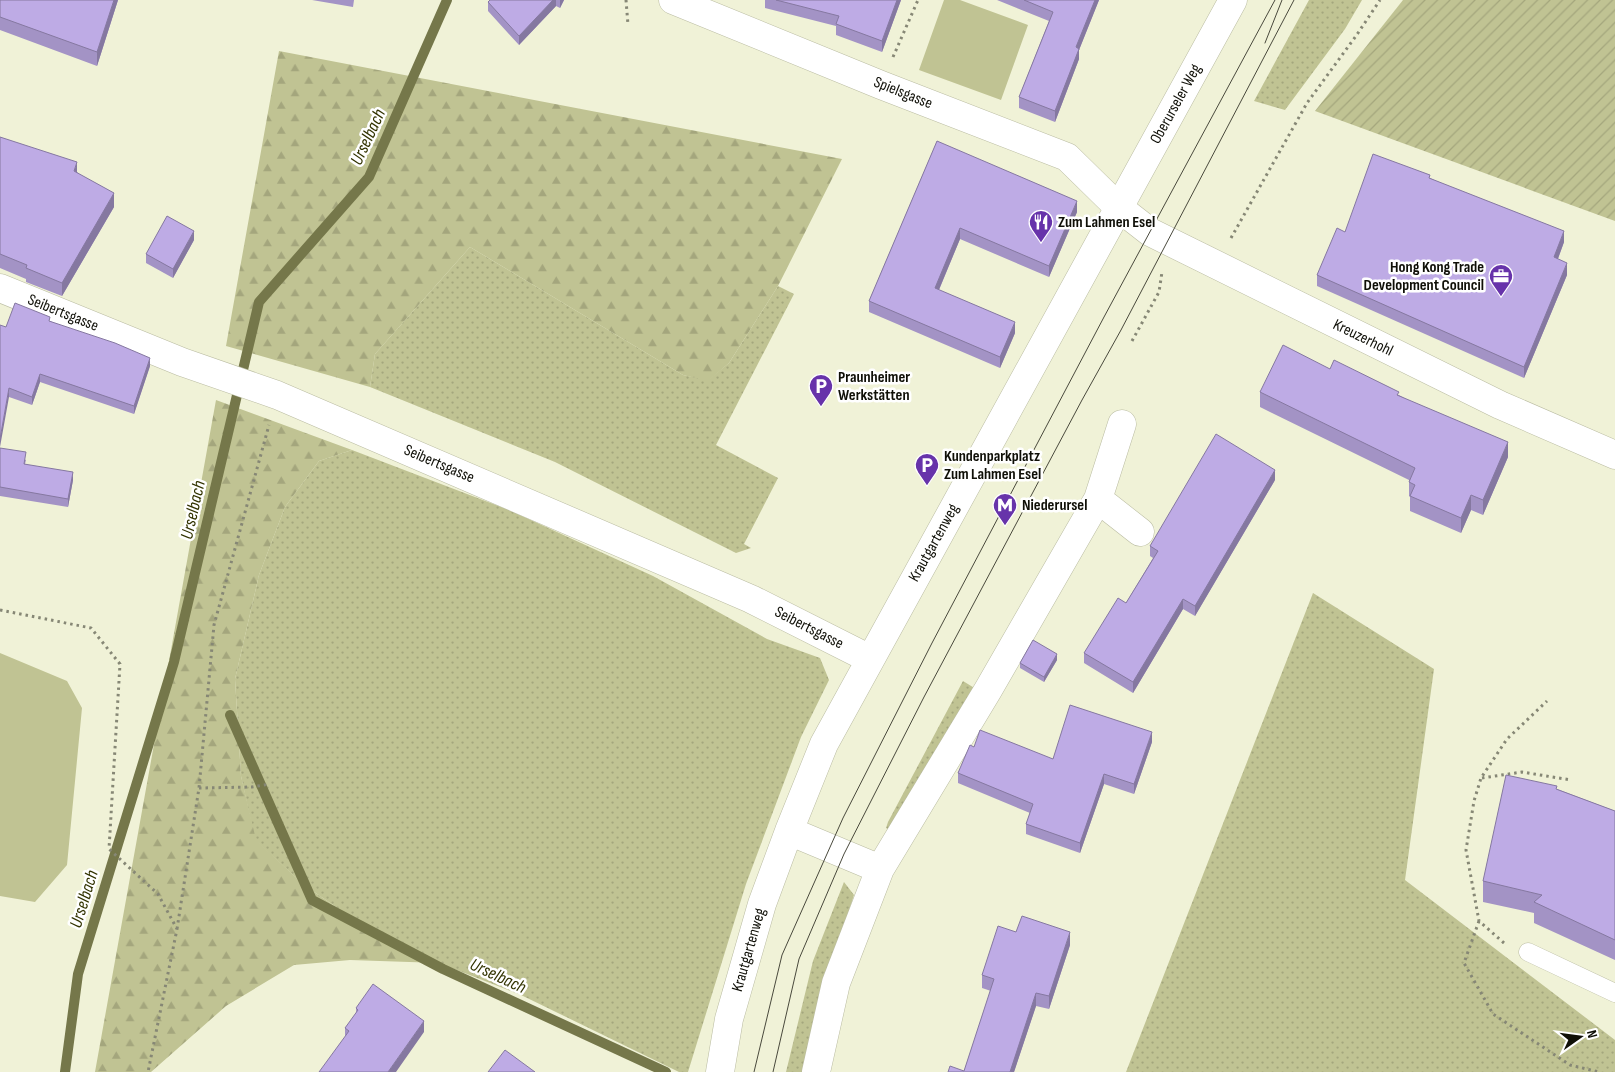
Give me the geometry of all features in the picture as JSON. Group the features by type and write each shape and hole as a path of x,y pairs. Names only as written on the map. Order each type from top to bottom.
{"street":[{"name":"Spielsgasse","path":"673,0 1067,157 1118,207"},
{"name":"Oberurseler Weg","path":"1118,207 1233,0"},
{"name":"Kreuzerhohl","path":"1118,207 1150,232 1216,265 1500,405 1615,455"},
{"name":"Krautgartenweg","path":"720,1072 732,1009 762,904 824,744 1118,207"},
{"name":"Seibertsgasse","path":"0,288 182,362 274,406 752,599 870,659"},
{"path":"816,1072 836,982 880,869 988,690 1098,499 1122,424"},
{"path":"1098,499 1140,532"},
{"path":"789,831 880,869"}],"lane":[{"path":"1528,952 1615,993"}],"path":[{"path":"626,0 628,24"},
{"path":"890,62 918,0"},
{"path":"1216,265 1307,103 1380,0"},
{"path":"1132,341 1159,292"},
{"path":"148,1072 177,929 199,788 214,625 274,406"},
{"path":"0,610 90,628 120,664 109,849 158,894 177,929"},
{"path":"1547,701 1507,739 1482,778 1474,801 1466,850 1478,921 1464,963 1493,1014 1570,1065 1599,1072"},
{"path":"1482,778 1522,772 1571,780"},
{"path":"199,788 270,784"},
{"path":"1478,921 1505,944 1528,952"}],"green space":[{"path":"944,0 960,0 1028,25 1001,100 919,70"},
{"path":"1309,0 1362,0 1345,29 1285,110 1254,101"},
{"path":"1403,0 1615,0 1615,221 1315,111"},
{"path":"279,51 842,159 778,286 729,363 708,381 683,375 470,247 375,354 370,387 226,346"},
{"path":"470,247 683,375 708,380 729,363 778,286 794,294 716,445 778,478 744,544 751,548 736,553 555,462 370,387 375,354"},
{"path":"216,400 352,450 319,461 285,507 259,575 235,679 241,776 256,840 304,885 390,944 439,963 350,960 294,965 226,1006 151,1072 95,1072"},
{"path":"352,450 509,510 653,576 767,639 820,658 829,680 801,737 746,884 688,1072 679,1072 521,995 390,944 304,885 255,840 241,776 235,679 259,575 285,507 319,461"},
{"path":"1313,593 1434,669 1405,880 1615,1040 1615,1072 1126,1072"},
{"path":"0,653 67,681 82,708 67,865 35,902 0,896"},
{"path":"963,681 976,689 890,830 886,828 888,822"},
{"path":"844,882 854,895 824,987 804,1072 786,1072 813,961"}],"building":[{"path":"0,0 114,0 97,52 0,17"},
{"path":"490,0 553,0 519,36 488,2"},
{"path":"776,0 897,0 882,41 836,24 839,16"},
{"path":"1024,0 1095,0 1076,47 1079,49 1055,111 1019,97 1053,12"},
{"path":"0,137 77,162 74,171 114,193 62,283 26,268 27,265 0,254"},
{"path":"937,141 1077,201 1049,266 960,228 935,288 1015,322 1000,357 869,301"},
{"path":"1373,154 1430,175 1429,178 1564,231 1554,257 1567,263 1524,367 1317,275 1337,228 1345,232"},
{"path":"167,216 194,231 173,269 146,254"},
{"path":"15,303 50,317 49,321 115,343 150,358 134,406 40,374 32,397 9,388 0,439 0,325 6,327"},
{"path":"1283,345 1330,369 1334,360 1399,392 1397,395 1508,442 1483,500 1471,495 1461,518 1410,496 1415,485 1409,482 1415,468 1260,392"},
{"path":"1216,434 1275,470 1195,606 1183,599 1133,682 1084,653 1118,598 1126,603 1158,551 1150,546"},
{"path":"0,448 26,452 24,464 73,472 68,499 0,487"},
{"path":"1033,640 1057,654 1044,677 1020,663"},
{"path":"1070,705 1152,732 1134,784 1104,774 1080,843 1026,824 1033,804 958,773 970,745 974,747 980,730 1053,759"},
{"path":"1506,775 1557,786 1556,789 1615,811 1615,940 1534,902 1542,895 1483,881"},
{"path":"1022,916 1070,932 1049,996 1036,993 1010,1072 948,1072 950,1066 964,1071 994,979 982,975 998,926 1016,932"},
{"path":"373,984 424,1021 388,1072 319,1072 349,1031 345,1028"},
{"path":"505,1050 535,1072 488,1072"}],"waterway":[{"name":"Urselbach","path":"65,1072 78,974 174,662 259,302 369,177 447,0"},
{"name":"Urselbach","path":"230,715 312,900 443,969 666,1072"}],"tram line":[{"path":"754,1072 782,955 843,818 932,643 1104,317 1275,0"},
{"path":"1265,43 1282,0"},
{"path":"773,1072 799,959 844,854 924,697 1121,330 1294,0"}],"place":[{"name":"Zum Lahmen Esel","path":"1041,243"},
{"name":"Hong Kong Trade Development Council","path":"1501,297"},
{"name":"Praunheimer Werkstätten","path":"821,407"},
{"name":"Kundenparkplatz Zum Lahmen Esel","path":"927,486"},
{"name":"Niederursel","path":"1005,526"}]}
